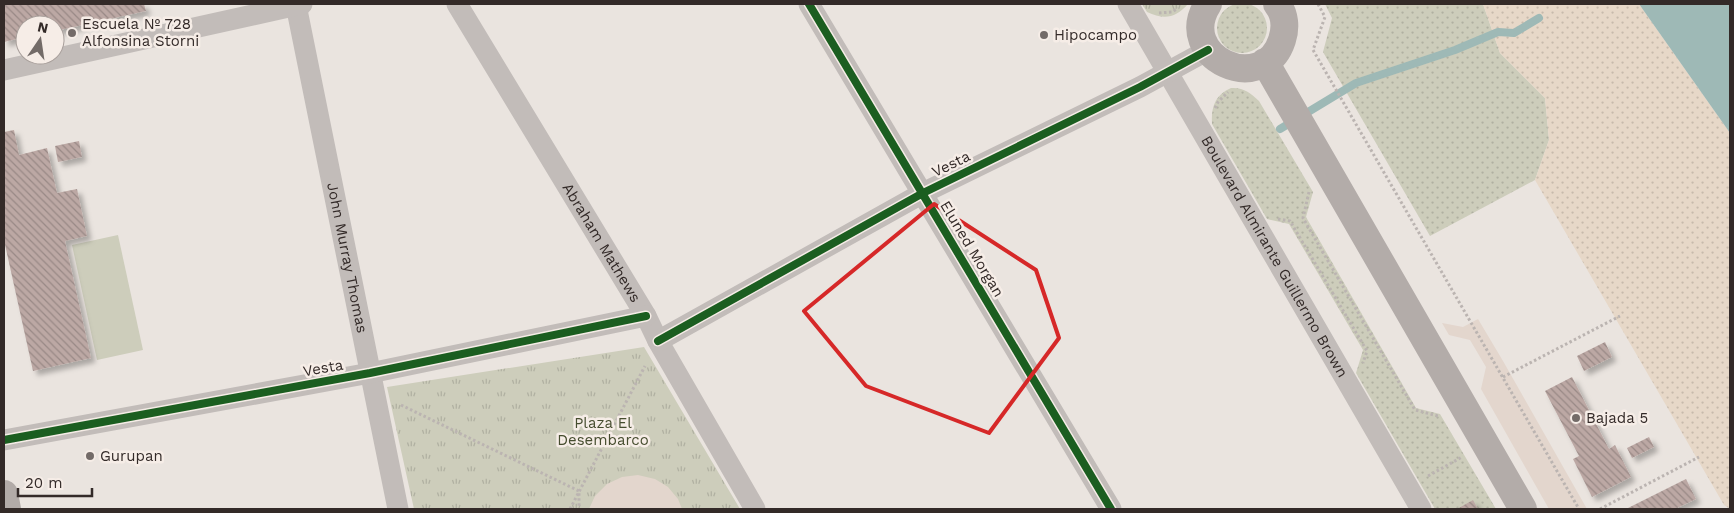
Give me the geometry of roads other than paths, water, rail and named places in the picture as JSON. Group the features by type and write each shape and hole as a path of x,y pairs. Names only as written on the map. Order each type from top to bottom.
{"main road":[{"path":"1208,4 1203,13 1201,26 1203,40 1208,50 1220,62 1233,68 1247,69 1265,62 1272,57 1280,46 1284,34 1284,20 1277,4"},
{"path":"1265,62 1523,509"},
{"path":"4,494 7,509"}],"street":[{"path":"4,70 299,4"},
{"name":"John Murray Thomas","path":"299,4 398,509"},
{"name":"Abraham Mathews","path":"457,4 646,316 658,341 755,509"},
{"name":"Eluned Morgan","path":"809,4 1111,509"},
{"name":"Boulevard Almirante Guillermo Brown","path":"1128,4 1421,509"},
{"name":"Vesta","path":"658,341 923,193 1169,72 1208,50"},
{"name":"Vesta","path":"4,440 372,383 646,316"}],"water":[{"path":"1639,4 1730,4 1730,133"}],"waterway":[{"path":"1280,129 1356,83 1455,50 1498,32 1514,33 1539,18"}],"place":[{"name":"Escuela Nº 728 Alfonsina Storni","path":"72,33"},
{"name":"Hipocampo","path":"1044,35"},
{"name":"Bajada 5","path":"1576,418"},
{"name":"Gurupan","path":"90,456"}],"park label":[{"name":"Plaza El Desembarco","path":"603,432"}]}
